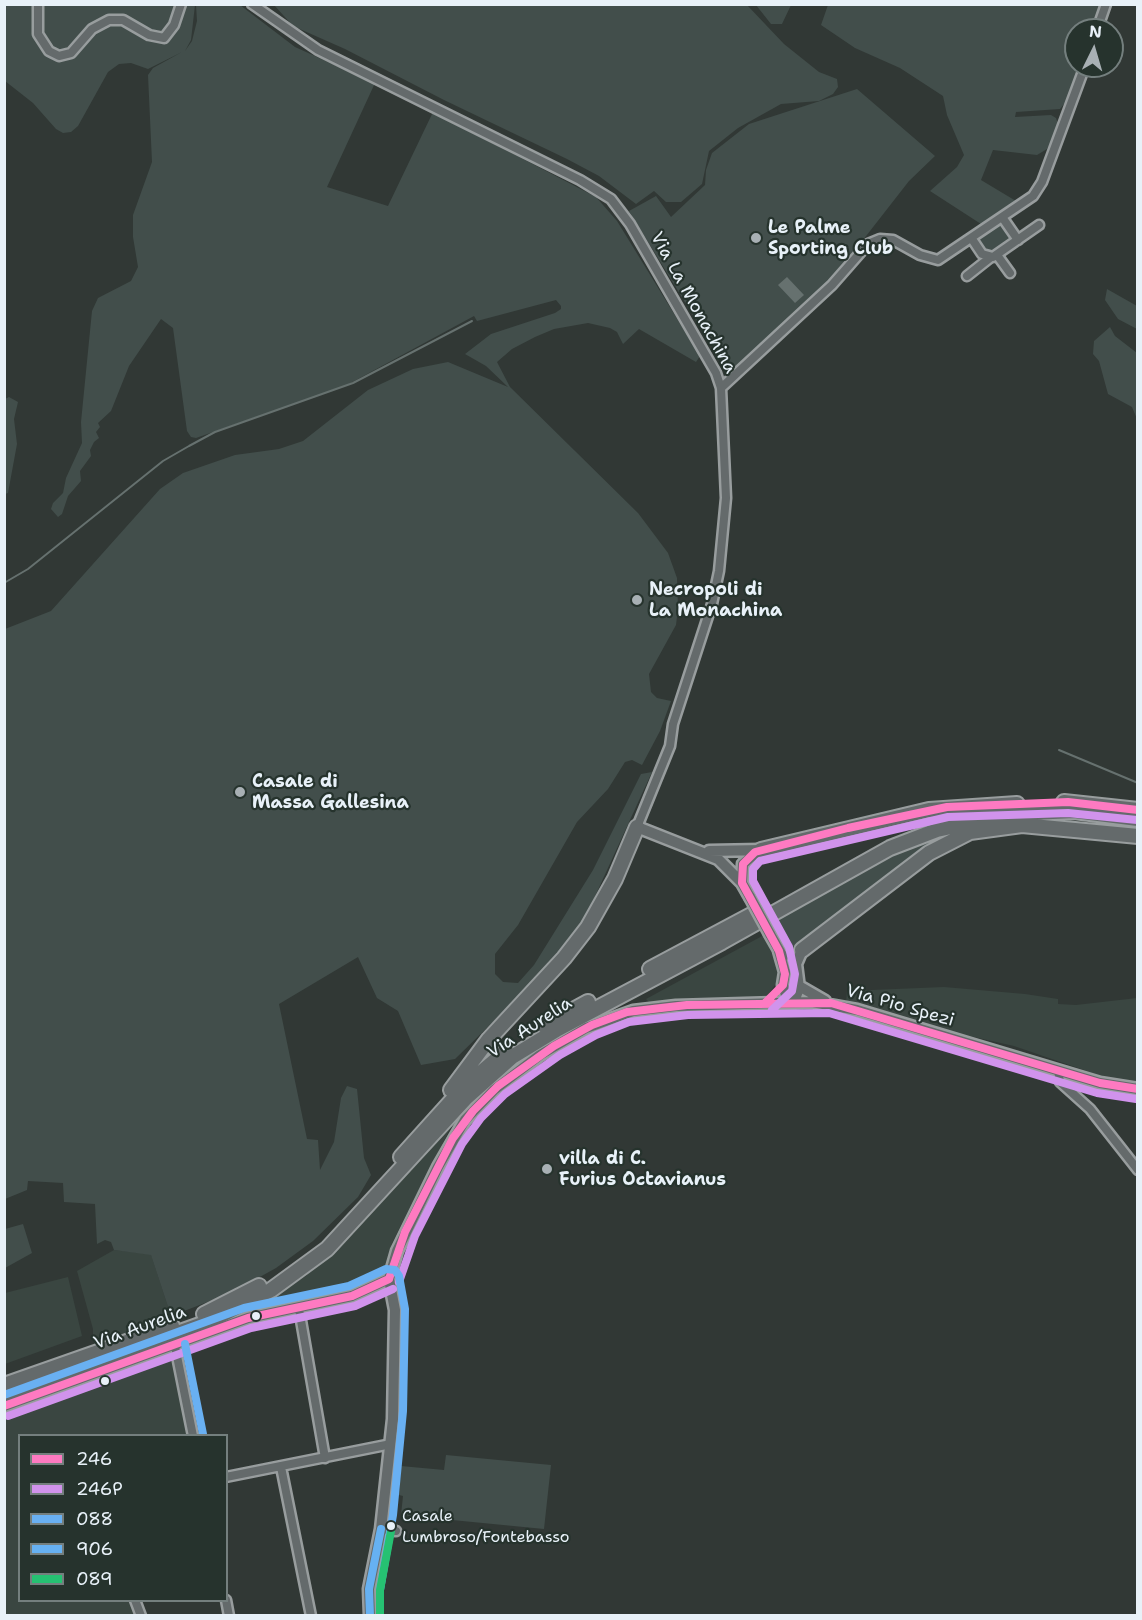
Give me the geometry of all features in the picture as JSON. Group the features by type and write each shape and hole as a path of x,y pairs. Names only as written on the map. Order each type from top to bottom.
{"highway":[{"name":"Via Aurelia","path":"4,1385 208,1313 290,1267 322,1242 465,1086 488,1065 554,1020 892,837 961,813 1017,804 1076,802 1137,810"},
{"path":"761,850 929,810 1017,804"},
{"name":"Via Aurelia","path":"4,1395 208,1322 271,1290 327,1249 466,1098 512,1058 558,1029 722,942 890,848 937,830 1010,814 1074,811 1137,819"},
{"path":"802,950 929,853 970,832 1022,825 1137,836"},
{"path":"425,1129 481,1049 564,958 592,921 615,879 637,827"},
{"path":"4,1376 70,1362"}],"street":[{"path":"38,4 38,34 49,51 59,56 71,53 92,29 110,19 123,20 149,35 164,38 173,27 181,4"},
{"name":"Via La Monachina","path":"252,4 318,50 580,180 611,199 630,224 714,368 722,388 726,498 719,571 712,604 673,724 670,746 637,827"},
{"path":"722,388 832,285 868,244 880,239 893,240 936,261 972,239 1039,190 1081,78"},
{"path":"1002,217 1018,240"},
{"path":"967,276 1039,225"},
{"path":"972,239 982,254 994,256 1010,273"},
{"path":"637,827 722,861 742,883 797,981 831,1003"},
{"path":"699,850 741,852 761,850"},
{"path":"742,883 741,874 745,861 761,850"},
{"path":"779,951 790,954 802,950"},
{"path":"791,1002 797,981 796,964 802,950"},
{"path":"779,951 785,972 783,985 791,1002"},
{"path":"765,1003 783,985"},
{"name":"Via Pio Spezi","path":"389,1279 402,1238 443,1157 465,1120 490,1093 566,1038 621,1014 671,1006 831,1003 1114,1087 1137,1089"},
{"path":"1058,1070 1060,1082 1093,1112 1137,1170"},
{"path":"370,1616 369,1589 381,1529 391,1443 395,1310 389,1279"},
{"name":"Via Aurelia","path":"4,1406 248,1318 352,1296 389,1279"},
{"path":"299,1309 325,1458"},
{"path":"175,1346 193,1434"},
{"path":"228,1476 281,1467 391,1443"},
{"path":"281,1467 311,1616"},
{"path":"381,1529 396,1531"}],"shaded area":[{"path":"5,5 195,5 191,40 185,51 192,41 197,21 196,5 240,5 295,47 375,83 327,187 388,206 433,112 596,197 617,221 700,356 696,362 639,329 623,344 617,332 588,323 554,329 535,337 512,349 497,362 510,387 638,513 668,553 677,578 678,608 676,625 649,674 651,692 657,698 671,701 660,731 642,765 632,760 625,762 608,789 577,822 518,925 495,954 495,974 503,982 518,983 534,965 593,870 641,774 652,772 580,929 534,982 455,1059 421,1065 398,1011 377,998 358,957 279,1004 307,1139 318,1140 320,1170 334,1142 341,1098 347,1086 357,1089 364,1158 371,1175 358,1197 313,1241 276,1268 231,1293 171,1316 151,1255 114,1250 111,1242 105,1240 97,1244 95,1204 64,1202 63,1183 28,1181 27,1190 5,1199 5,629 51,611 160,489 183,473 235,455 279,449 303,441 368,390 413,369 448,362 508,387 486,366 465,354 491,334 555,313 561,309 561,306 556,300 477,321 474,316 345,386 196,438 191,437 187,431 173,328 161,319 129,366 111,411 98,423 100,427 96,432 99,438 94,442 90,450 91,456 80,471 81,481 68,496 62,514 58,517 51,509 53,503 63,493 66,478 82,443 81,422 92,311 98,298 131,281 138,267 133,237 133,215 152,162 148,75 153,68 182,52 148,69 131,63 119,64 108,72 78,126 71,132 63,133 56,129 33,103 5,81"},
{"path":"274,5 747,5 784,44 819,72 837,79 838,87 833,94 819,101 781,104 738,128 709,151 702,184 681,202 666,202 654,191 636,204 599,176 567,159 345,49 293,26"},
{"path":"756,5 791,5 782,24 771,24"},
{"path":"828,5 1101,5 1096,18 1064,18 1064,78 1075,78 1068,99 1060,109 1016,112 1015,117 1051,115 1056,118 1059,127 1047,149 1037,155 993,150 981,180 1016,201 981,224 930,191 957,167 964,155 947,115 943,96 900,68 855,48 821,25"},
{"name":"Le Palme Sporting Club","path":"857,89 935,156 909,181 831,281 729,374 629,211 656,196 671,217 705,185 706,170 712,153 749,124"},
{"path":"997,224 1004,224 1012,239 992,254 984,251 978,239"},
{"path":"787,277 804,295 795,303 778,285"},
{"path":"1107,289 1137,306 1137,329 1118,319 1105,300"},
{"path":"1110,327 1115,336 1137,353 1137,419 1132,407 1108,394 1099,361 1093,354 1094,341"},
{"path":"9,397 18,402 14,419 17,444 8,493 5,494 5,399"},
{"path":"932,838 936,840 936,845 795,948 791,948 776,921 780,916 888,858"},
{"path":"764,935 780,973 778,981 767,996 649,1002 646,999"},
{"path":"944,987 1025,994 1058,999 1058,1004 1076,1005 1137,998 1137,1083 1113,1080 1014,1046 929,1027 846,1003 847,991"},
{"path":"452,1125 392,1243 385,1276 302,1303 243,1314 306,1276"},
{"path":"23,1224 32,1253 5,1268 5,1229"},
{"path":"114,1250 151,1254 171,1316 97,1346 93,1340 93,1329 77,1271"},
{"path":"68,1277 82,1336 5,1364 5,1293"},
{"path":"167,1349 172,1352 188,1434 18,1434 18,1602 131,1602 137,1614 5,1615 4,1406"},
{"path":"446,1455 551,1465 544,1529 401,1515 403,1496 399,1495 401,1466 444,1470"}],"waterway":[{"path":"4,583 28,569 163,461 189,446 215,432 353,383 472,321"},
{"path":"1059,750 1138,783"}],"transit line":[{"name":"246","path":"765,1003 783,985 785,974 779,951 742,883 743,864 755,852 848,828 947,807 1068,802 1138,810"},
{"name":"246P","path":"772,1010 792,991 795,974 789,947 753,881 753,869 760,861 948,817 1068,813 1137,820"},
{"name":"246","path":"389,1279 405,1232 453,1138 473,1111 498,1086 554,1046 592,1025 627,1012 687,1005 831,1003 1100,1083 1138,1089"},
{"name":"246P","path":"399,1282 415,1236 462,1144 481,1118 505,1094 560,1055 596,1035 629,1022 688,1015 829,1013 1097,1093 1136,1099"},
{"name":"088","path":"4,1395 244,1308 349,1286 386,1269 395,1270 399,1276 405,1309 403,1411 393,1515 380,1590 380,1616"},
{"name":"246","path":"4,1406 248,1318 352,1296 389,1279"},
{"name":"246P","path":"8,1416 251,1328 355,1306 393,1289"},
{"name":"088","path":"185,1344 203,1434"},
{"name":"906","path":"370,1616 369,1589 381,1529"},
{"name":"089","path":"380,1616 380,1590 391,1531"}],"place":[{"name":"Le Palme Sporting Club","path":"756,238"},
{"name":"Necropoli di La Monachina","path":"637,600"},
{"name":"Casale di Massa Gallesina","path":"240,792"},
{"name":"villa di C. Furius Octavianus","path":"547,1169"},
{"name":"Casale Lumbroso/Fontebasso","path":"391,1526"}]}
